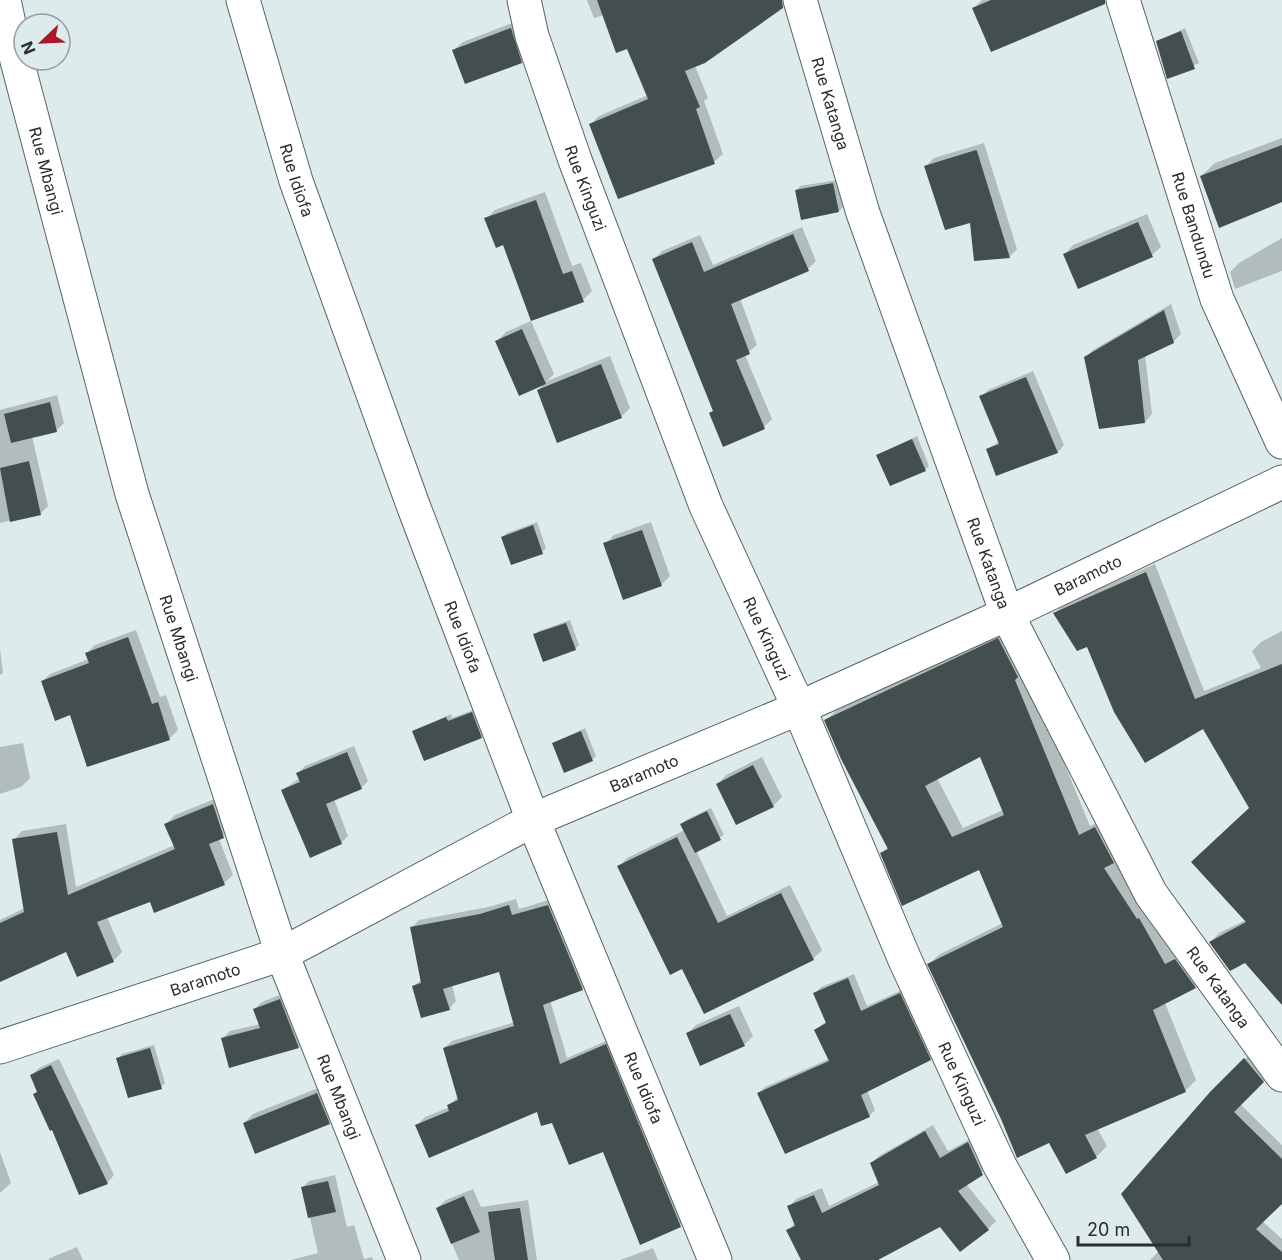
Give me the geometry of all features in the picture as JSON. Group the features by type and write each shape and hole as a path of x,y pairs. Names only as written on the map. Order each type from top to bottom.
{"street":[{"name":"Rue Mbangi","path":"4,0 17,61 132,494 282,954 404,1260"},
{"name":"Rue Idiofa","path":"243,0 296,181 413,505 533,820 715,1260"},
{"name":"Rue Kinguzi","path":"524,0 532,36 575,160 706,506 798,708 905,960 1000,1166 1053,1260"},
{"name":"Rue Katanga","path":"800,0 863,213 1006,614 1151,894 1282,1075"},
{"name":"Rue Bandundu","path":"1123,0 1217,299 1282,442"},
{"name":"Baramoto","path":"0,1047 282,954 533,820 798,708 1006,614 1282,482"}],"building":[{"path":"597,0 782,0 783,8 705,63 685,71 700,107 696,109 715,164 618,199 589,124 648,99 627,49 616,53"},
{"path":"991,0 1105,0 1105,4 991,52 972,8"},
{"path":"511,28 522,63 465,84 452,50"},
{"path":"1181,31 1195,69 1167,79 1156,41"},
{"path":"1282,145 1282,202 1219,228 1200,176"},
{"path":"976,150 1010,258 974,261 970,223 945,230 924,166"},
{"path":"833,183 839,212 801,220 795,190"},
{"path":"536,200 563,274 572,271 584,302 531,321 503,245 496,248 484,218"},
{"path":"1138,222 1153,257 1078,289 1063,254"},
{"path":"793,234 809,271 731,304 750,354 736,360 765,429 723,447 709,413 713,411 652,259 692,242 704,272"},
{"path":"1164,310 1174,343 1138,360 1145,423 1099,429 1084,357"},
{"path":"522,329 546,384 519,396 495,341"},
{"path":"601,364 622,418 557,443 537,390"},
{"path":"1026,377 1058,453 996,476 986,449 999,444 979,396"},
{"path":"50,402 57,432 11,443 4,414"},
{"path":"912,439 926,471 890,486 876,455"},
{"path":"29,461 41,515 10,522 0,468"},
{"path":"533,525 543,554 511,565 501,537"},
{"path":"642,530 662,586 623,600 603,543"},
{"path":"1146,572 1195,699 1282,664 1282,1005 1245,963 1230,971 1209,942 1246,922 1191,862 1249,808 1203,729 1145,763 1114,712 1087,647 1077,651 1053,613"},
{"path":"566,623 576,650 543,662 533,634"},
{"path":"128,637 152,704 158,702 170,740 87,767 70,715 55,721 41,681 89,663 85,653"},
{"path":"998,638 1018,677 1015,680 1079,835 1095,827 1114,863 1104,868 1137,919 1139,918 1165,964 1175,959 1196,988 1153,1010 1186,1092 1085,1135 1097,1158 1066,1174 1049,1143 1017,1158 1001,1119 927,964 1003,927 979,870 902,906 880,853 888,849 841,759 824,720","holes":["980,757 1004,815 952,837 925,786"]},
{"path":"472,712 482,738 424,761 412,731 446,717 448,721"},
{"path":"581,731 593,761 564,773 552,743"},
{"path":"347,752 362,789 326,804 342,844 310,858 281,790 300,782 296,773"},
{"path":"753,765 774,807 736,825 716,784"},
{"path":"213,804 224,838 209,844 225,885 154,913 150,902 97,922 114,962 77,977 66,952 0,982 0,923 24,912 12,839 57,832 68,895 175,849 164,824"},
{"path":"707,811 721,840 695,853 680,824"},
{"path":"677,837 718,923 781,893 814,960 704,1014 682,969 670,975 617,866"},
{"path":"509,905 512,915 548,905 583,990 543,1005 560,1064 606,1044 681,1227 640,1245 603,1152 569,1165 552,1123 541,1126 537,1112 429,1158 415,1125 449,1111 447,1105 458,1100 443,1048 514,1026 499,972 443,989 450,1010 421,1018 412,986 421,983 410,927 480,914"},
{"path":"848,978 861,1011 900,993 931,1060 861,1095 870,1117 785,1154 757,1093 829,1061 814,1030 826,1023 813,993"},
{"path":"280,999 299,1048 229,1068 221,1038 260,1028 253,1009"},
{"path":"730,1014 745,1046 700,1066 686,1033"},
{"path":"150,1048 162,1089 128,1098 116,1058"},
{"path":"1244,1058 1264,1082 1234,1112 1282,1159 1282,1204 1256,1229 1282,1252 1282,1260 1163,1260 1121,1194 1210,1092"},
{"path":"51,1065 108,1184 79,1195 52,1130 50,1131 33,1094 37,1092 30,1075"},
{"path":"317,1093 330,1124 255,1154 243,1123"},
{"path":"925,1131 940,1158 968,1142 983,1175 958,1191 989,1230 960,1252 940,1227 878,1260 801,1260 786,1230 795,1226 787,1206 814,1195 822,1213 879,1185 870,1163"},
{"path":"328,1181 336,1212 308,1218 301,1187"},
{"path":"464,1196 480,1232 451,1244 436,1208"},
{"path":"520,1208 528,1260 495,1260 488,1212"}]}
